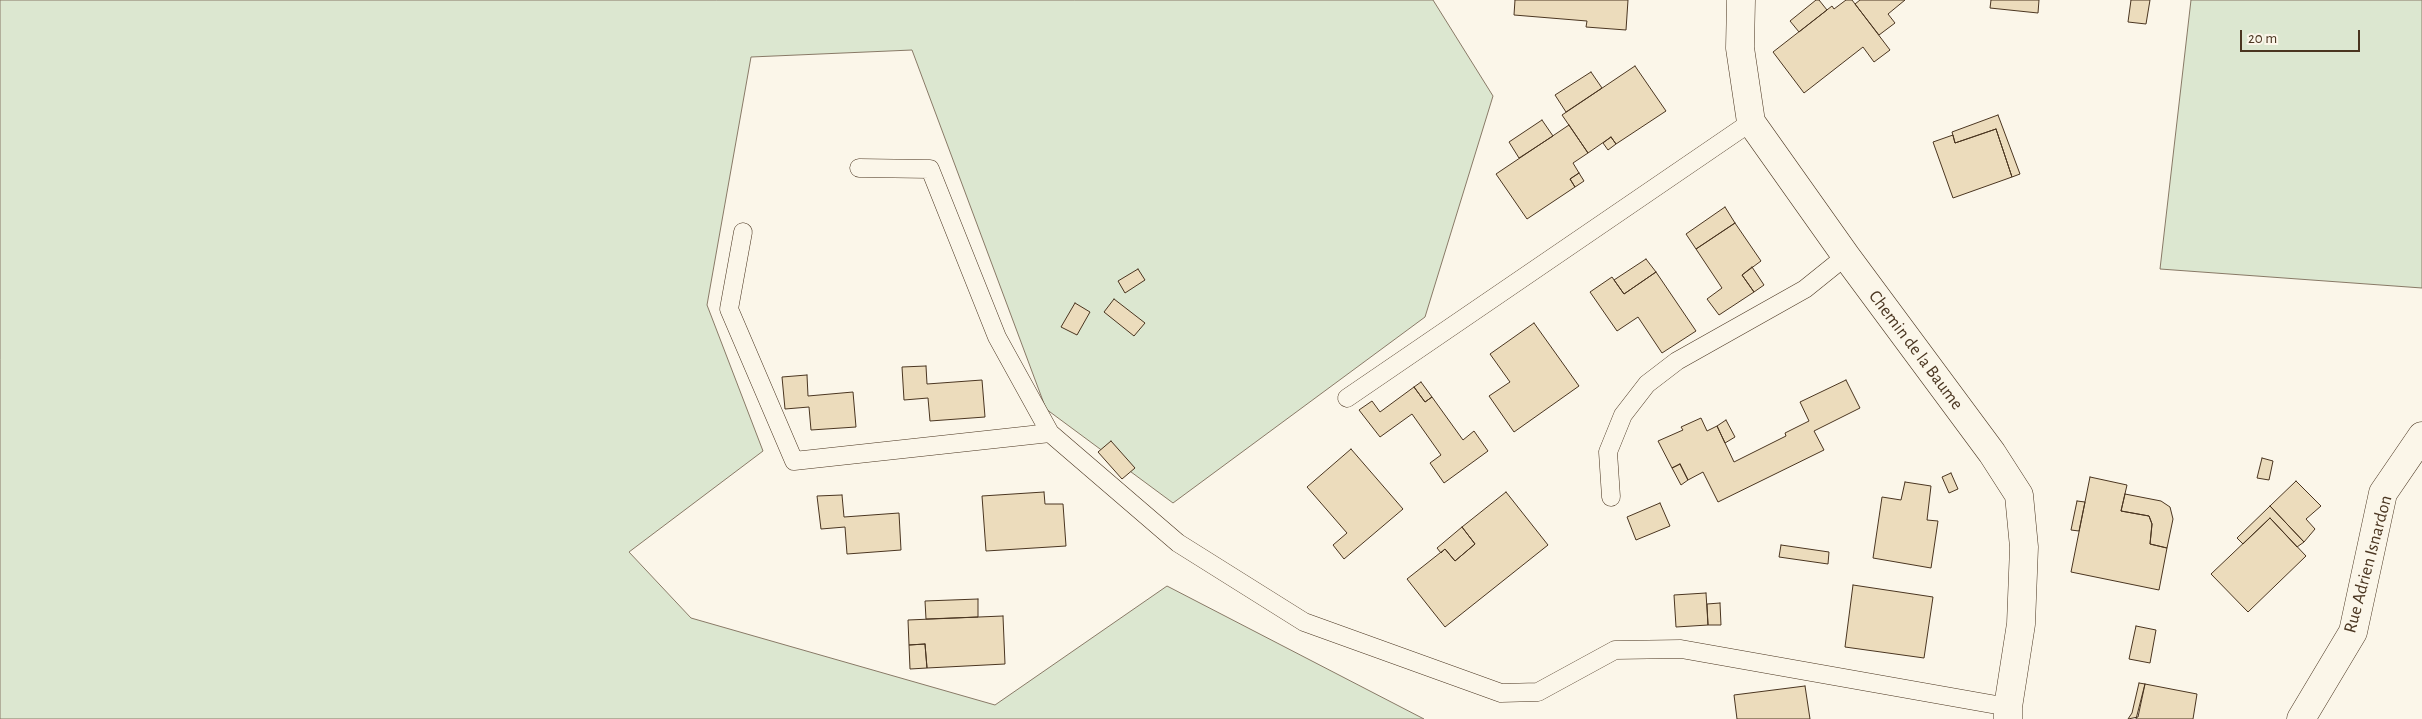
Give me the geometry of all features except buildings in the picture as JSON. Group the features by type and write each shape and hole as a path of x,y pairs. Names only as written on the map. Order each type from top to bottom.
{"street":[{"name":"Chemin de la Baume","path":"1741,0 1740,48 1751,122 1846,256 1992,452 2019,495 2024,547 2021,624 2008,713"},
{"name":"Rue Adrien Isnardon","path":"2301,719 2353,632 2383,493 2422,436"}],"lane":[{"path":"1347,398 1751,122"},
{"path":"859,168 930,169 997,337 1050,434 1178,542 1304,622 1501,693 1538,692 1615,650 1681,649 2008,713"},
{"path":"743,232 729,309 794,461 1050,434"},
{"path":"1611,497 1608,452 1624,416 1647,384 1677,361 1806,289 1846,256"}],"green space":[{"path":"0,0 1433,0 1493,96 1425,317 1173,503 1046,409 912,50 751,57 707,305 763,451 629,552 691,618 995,705 1167,586 1424,719 0,719"},
{"path":"2191,0 2422,0 2422,288 2160,269"}]}
